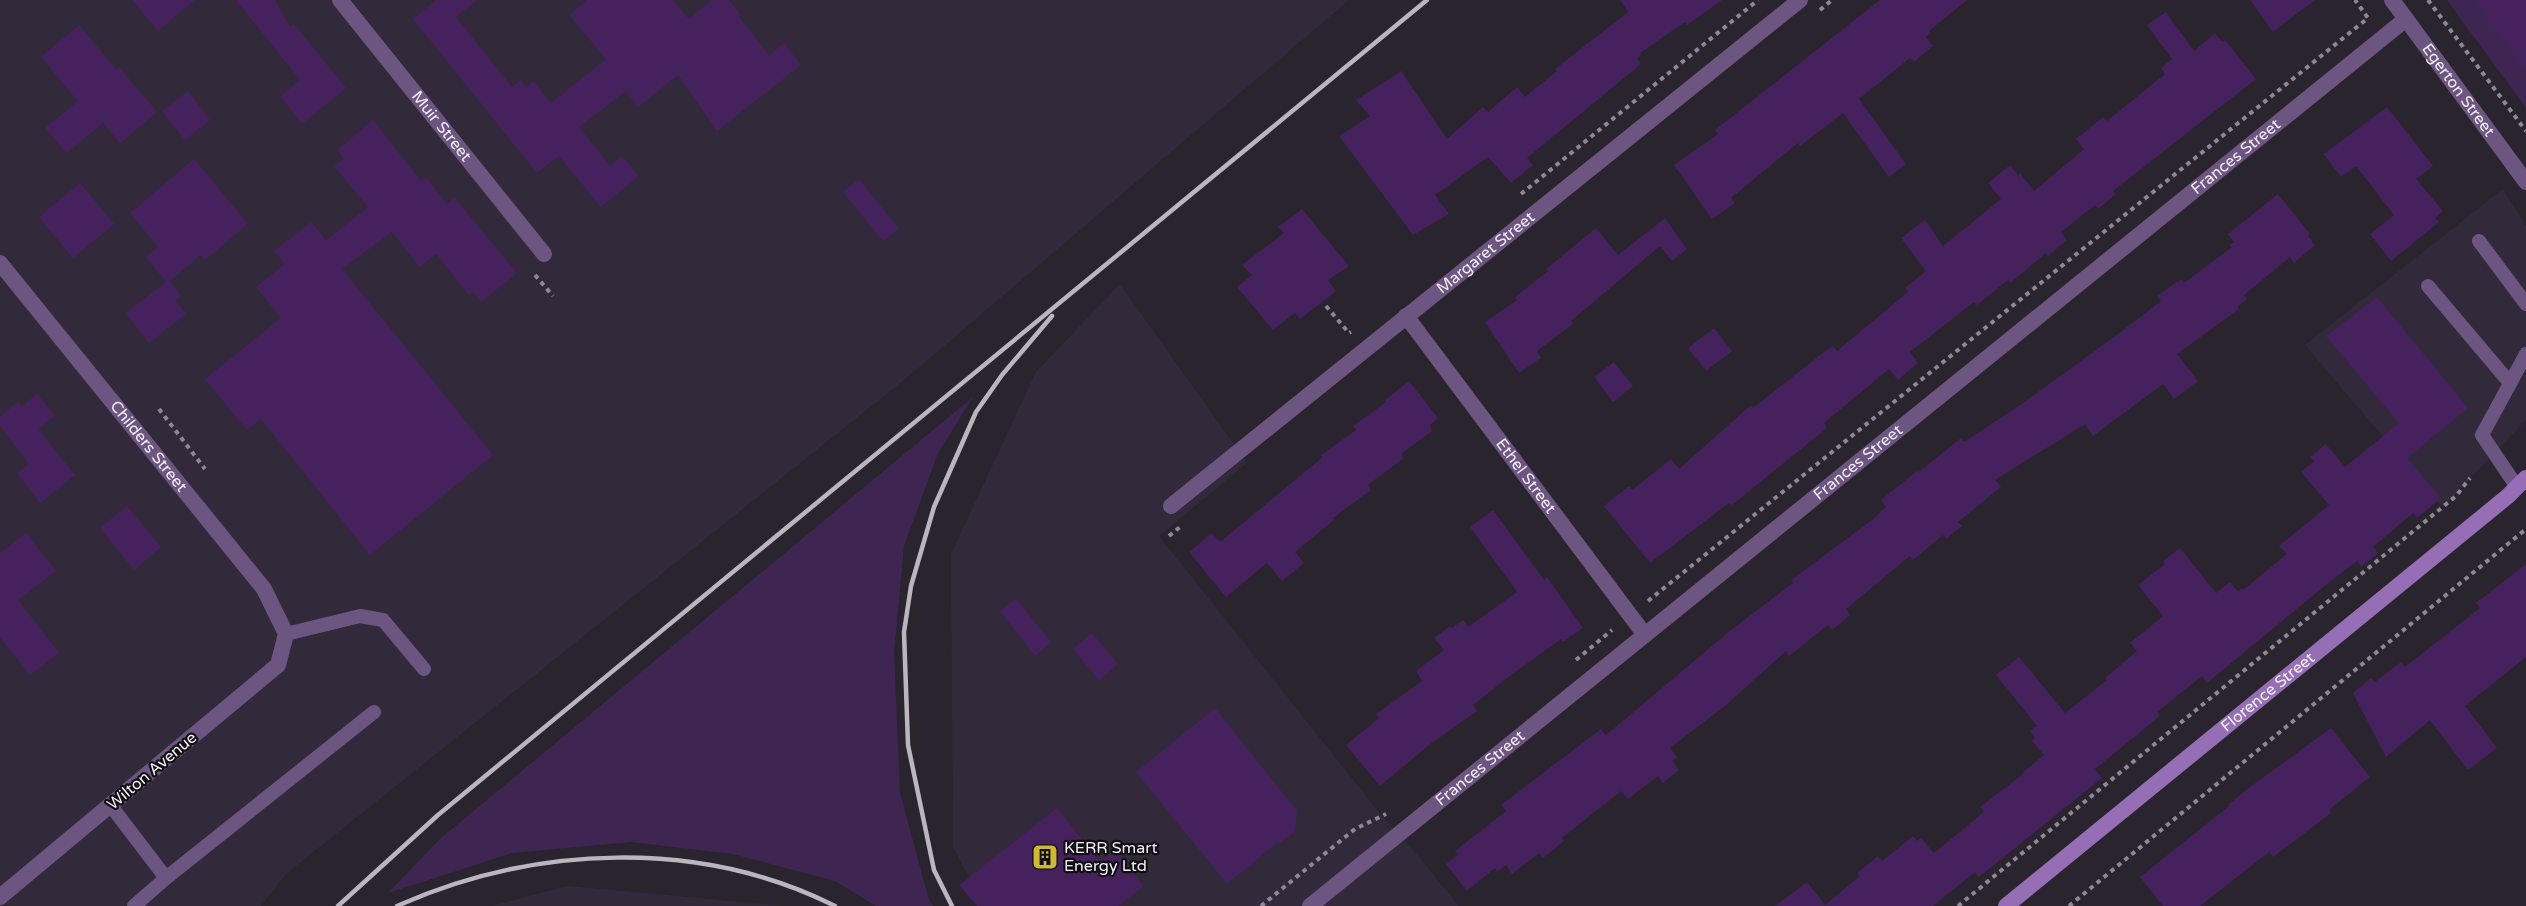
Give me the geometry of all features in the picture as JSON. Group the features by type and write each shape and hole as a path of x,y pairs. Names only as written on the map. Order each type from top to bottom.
{"main road":[{"name":"Florence Street","path":"2006,906 2522,483"}],"street":[{"name":"Muir Street","path":"340,0 544,254"},
{"name":"Margaret Street","path":"1171,506 1800,0"},
{"name":"Egerton Street","path":"2392,0 2526,182"},
{"name":"Frances Street","path":"1310,906 2406,19"},
{"name":"Childers Street","path":"0,263 264,589 286,634"},
{"name":"Ethel Street","path":"1406,316 1645,635"},
{"name":"Wilton Avenue","path":"0,897 278,664 286,634"}],"lane":[{"path":"2479,241 2526,302"},
{"path":"2427,286 2510,382"},
{"path":"2522,483 2482,435 2526,354"},
{"path":"286,634 360,616 383,620 424,669"},
{"path":"134,906 374,712"},
{"path":"111,806 166,878"}],"path":[{"path":"1517,197 1758,0"},
{"path":"1648,601 2368,18 2355,0"},
{"path":"2428,0 2526,131"},
{"path":"1326,306 1349,333 1358,326"},
{"path":"159,409 205,469"},
{"path":"1958,906 2443,507 2456,496 2470,478"},
{"path":"2068,906 2526,529"},
{"path":"1568,666 1612,630"},
{"path":"1261,906 1355,828 1390,813"}],"shaded area":[{"path":"0,0 1349,0 909,376 287,873 261,906 0,906"},
{"path":"2447,0 2526,0 2526,108"},
{"path":"2503,189 2526,226 2526,420 2443,507 2305,345"},
{"path":"1120,284 1247,463 1159,536 1382,816 1459,906 984,906 953,847 951,554 1036,372"},
{"path":"973,397 938,453 904,546 894,653 900,792 928,897 933,906 876,906 835,881 733,854 631,842 512,853 388,893 441,838"},
{"path":"568,886 787,906 491,906"}],"building":[{"path":"132,0 195,0 158,31"},
{"path":"236,0 275,0 290,27 294,24 346,88 302,124 280,96 300,80"},
{"path":"436,0 477,0 456,17 512,87 521,80 526,87 533,81 551,103 606,59 569,15 587,0 673,0 689,19 712,0 729,0 741,15 739,17 769,55 784,43 801,65 717,131 678,75 638,107 626,91 579,127 610,166 622,156 639,176 601,207 559,156 537,173 413,19"},
{"path":"1620,0 1722,0 1687,25 1685,22 1640,53 1637,58 1641,64 1527,158 1533,165 1511,183 1488,157 1435,195 1449,214 1413,235 1339,136 1370,116 1356,100 1401,71 1447,139 1483,107 1488,112 1517,87 1525,97 1557,71 1555,69 1628,12"},
{"path":"1880,0 1967,0 1929,31 1931,33 1926,37 1933,46 1914,62 1910,58 1859,99 1906,164 1889,177 1843,113 1800,146 1798,143 1731,198 1735,203 1712,219 1674,165 1718,134 1715,130"},
{"path":"2250,0 2315,0 2273,32"},
{"path":"2474,0 2526,0 2526,72"},
{"path":"2166,12 2194,51 2215,33 2222,42 2225,40 2256,79 2113,191 2116,194 2098,209 2095,205 2061,232 2067,240 2048,256 2046,253 2010,283 2008,280 1977,305 1974,302 1910,352 1918,363 1898,380 1889,369 1824,423 1827,428 1732,505 1729,503 1650,563 1604,506 1629,486 1632,490 1671,459 1679,469 1751,405 1753,408 1833,346 1837,351 1908,292 1905,288 1926,271 1901,238 1925,220 1943,246 2001,199 1988,183 2010,165 2018,175 2020,173 2034,191 2084,149 2076,139 2103,117 2107,121 2165,74 2161,68 2172,59 2147,25"},
{"path":"79,25 116,69 119,67 157,112 120,143 103,123 67,153 45,128 78,101 41,57"},
{"path":"188,91 210,120 185,140 162,111"},
{"path":"2387,107 2433,166 2416,179 2443,211 2435,218 2439,222 2391,261 2370,234 2394,215 2356,166 2341,177 2324,154"},
{"path":"373,120 421,181 426,177 447,204 454,197 517,273 481,302 473,292 469,295 436,254 420,267 392,232 342,269 493,455 370,555 261,419 247,430 205,379 281,318 256,287 285,264 274,251 311,222 326,240 368,207 334,166 344,159 337,150"},
{"path":"194,159 248,224 205,260 201,255 170,281 181,296 175,300 186,314 149,343 126,313 166,282 146,257 158,247 130,213"},
{"path":"859,179 899,229 883,241 843,192"},
{"path":"80,183 114,224 73,258 39,217"},
{"path":"2278,194 2310,234 2308,236 2315,245 2294,263 2290,257 2244,295 2247,299 2237,307 2239,309 2177,354 2198,381 2174,399 2163,384 2093,436 2085,424 1995,480 2001,487 1958,522 1962,526 1946,539 1943,535 1913,560 1910,556 1846,609 1850,615 1832,630 1828,625 1789,656 1786,651 1726,705 1670,748 1677,757 1672,761 1679,770 1663,783 1658,776 1628,799 1621,791 1562,838 1564,841 1543,858 1539,853 1512,874 1506,865 1497,872 1495,868 1467,891 1446,864 1458,855 1455,851 1506,811 1501,805 1601,729 1606,735 1731,630 1793,583 1791,580 1872,520 1886,507 1881,500 1917,471 1919,472 1961,438 1964,442 2023,403 2161,301 2157,296 2181,279 2184,283 2232,247 2230,245 2234,242 2228,234"},
{"path":"1302,209 1349,266 1328,280 1336,291 1300,319 1295,313 1273,330 1237,287 1252,275 1242,265 1284,233 1278,227"},
{"path":"1665,218 1687,249 1672,261 1660,246 1571,321 1573,324 1537,351 1541,358 1519,373 1485,322 1517,300 1515,297 1596,228 1618,255"},
{"path":"2377,297 2468,408 2407,458 2441,498 2417,518 2413,513 2373,547 2378,553 2361,567 2357,561 2207,683 2202,676 2157,712 2160,716 2095,769 2102,778 1979,877 1975,872 1933,906 1775,906 1807,882 1825,905 1860,876 1857,873 1878,856 1882,861 1913,836 1917,841 1921,838 1934,853 1984,812 1980,807 2044,755 2032,741 2035,738 2030,731 2037,726 1996,675 2019,657 2065,713 2107,680 2105,678 2137,651 2130,643 2163,616 2138,585 2165,564 2163,561 2180,548 2216,593 2230,582 2238,592 2242,588 2243,590 2287,554 2279,546 2329,505 2301,472 2314,461 2310,457 2326,444 2345,467 2399,423 2326,336"},
{"path":"1714,328 1732,351 1706,371 1688,348"},
{"path":"1614,362 1633,386 1613,402 1594,377"},
{"path":"1409,381 1438,418 1430,425 1432,431 1401,454 1404,458 1368,485 1371,490 1333,518 1334,520 1295,552 1304,563 1282,581 1267,563 1226,597 1189,552 1212,533 1220,542 1323,457 1321,455 1356,430 1353,426 1386,402 1385,400"},
{"path":"37,394 55,416 38,429 75,475 40,503 17,473 29,464 0,426 0,416 18,402 22,406"},
{"path":"127,506 161,547 134,570 100,528"},
{"path":"1493,510 1544,580 1547,577 1583,628 1563,642 1561,639 1511,675 1473,705 1477,711 1429,745 1380,786 1346,745 1379,718 1376,714 1422,681 1416,671 1444,650 1434,638 1463,620 1468,627 1517,592 1470,527"},
{"path":"26,533 56,571 18,600 59,653 30,675 0,637 0,553"},
{"path":"2526,564 2526,657 2465,706 2497,748 2468,770 2430,720 2386,757 2353,693 2371,678 2375,682 2401,662 2405,667 2480,608 2476,603"},
{"path":"1016,599 1051,642 1035,656 1000,611"},
{"path":"1092,633 1118,664 1099,680 1073,649"},
{"path":"1215,708 1297,811 1295,831 1227,884 1136,772"},
{"path":"2331,728 2370,777 2329,810 2331,813 2273,857 2269,852 2200,906 2163,906 2140,877 2246,790"},
{"name":"KERR Smart Energy Ltd","path":"1057,808 1100,862 1116,852 1144,886 1118,906 977,906 959,885"}],"railway":[{"path":"338,906 438,815 1427,0"},
{"path":"952,906 934,870 908,745 904,632 911,586 934,507 976,412 1002,375 1052,316"},
{"path":"397,906 450,886 504,871 560,861 616,858 673,860 728,869 783,884 835,906"}],"place":[{"name":"KERR Smart Energy Ltd","path":"1045,857"}]}
